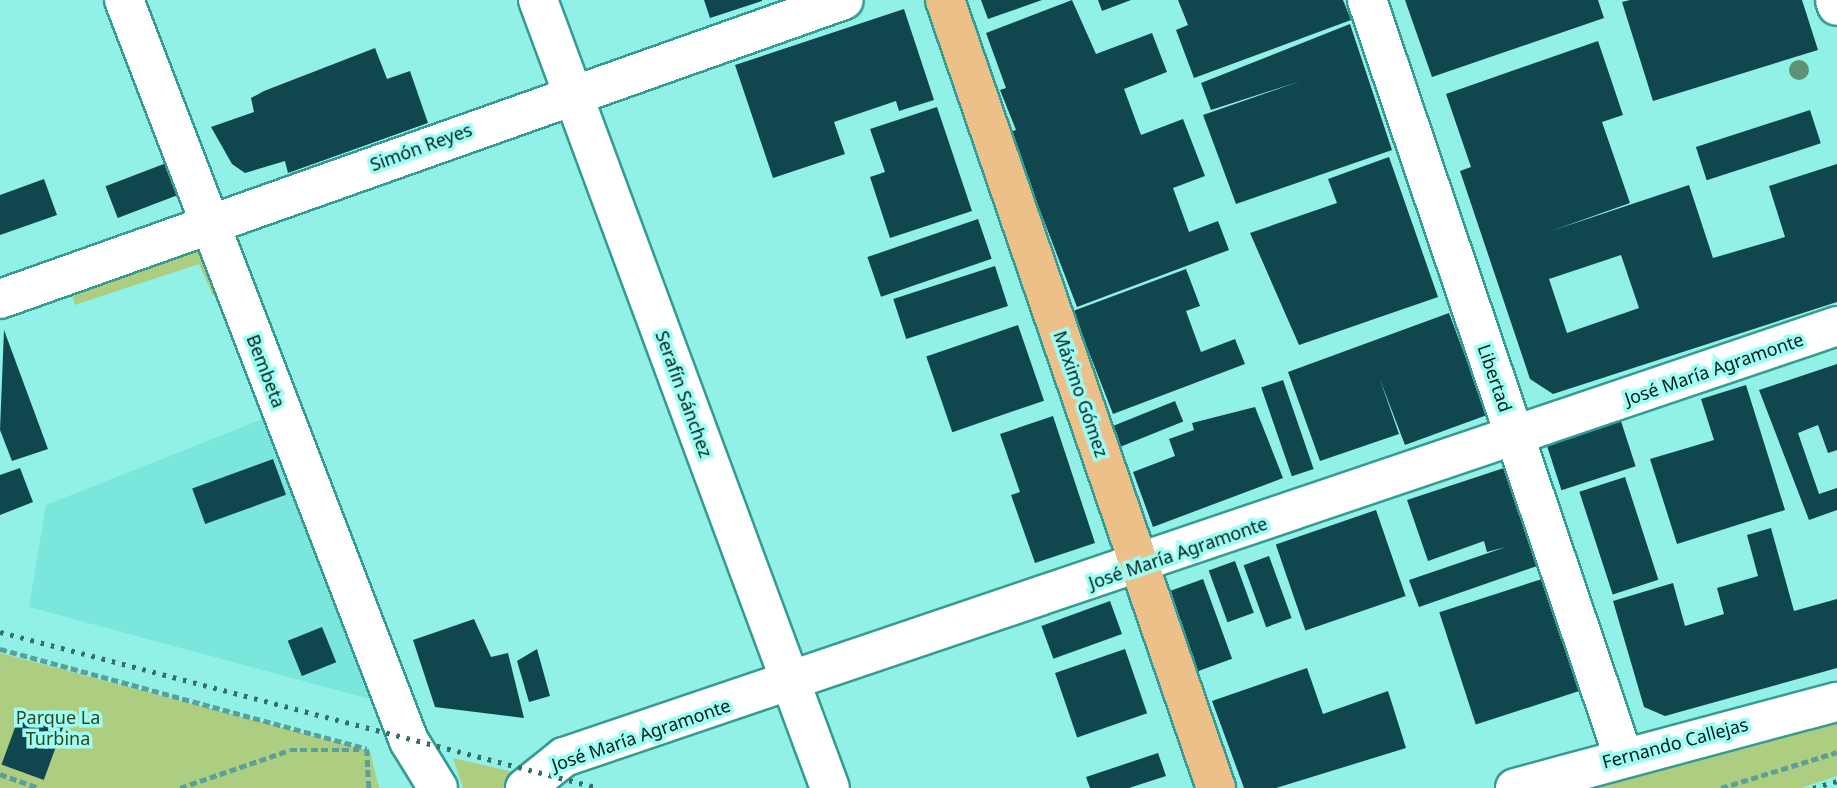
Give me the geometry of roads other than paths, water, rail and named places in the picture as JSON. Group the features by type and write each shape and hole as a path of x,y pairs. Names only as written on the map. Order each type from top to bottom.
{"main road":[{"name":"Máximo Gómez","path":"945,0 1216,788"}],"street":[{"name":"Bembeta","path":"124,0 411,762 438,788"},
{"name":"Serafín Sánchez","path":"538,0 830,788"},
{"name":"Simón Reyes","path":"0,299 572,94 844,0"},
{"name":"Libertad","path":"1367,0 1623,756"},
{"path":"1835,0 1837,5"},
{"name":"José María Agramonte","path":"525,788 538,772 564,757 1141,565 1837,326"},
{"name":"Fernando Callejas","path":"1515,788 1623,756 1837,702"}],"railway":[{"path":"0,632 599,788"},
{"path":"1813,788 1837,781"}],"park label":[{"name":"Parque La Turbina","path":"58,728"}]}
